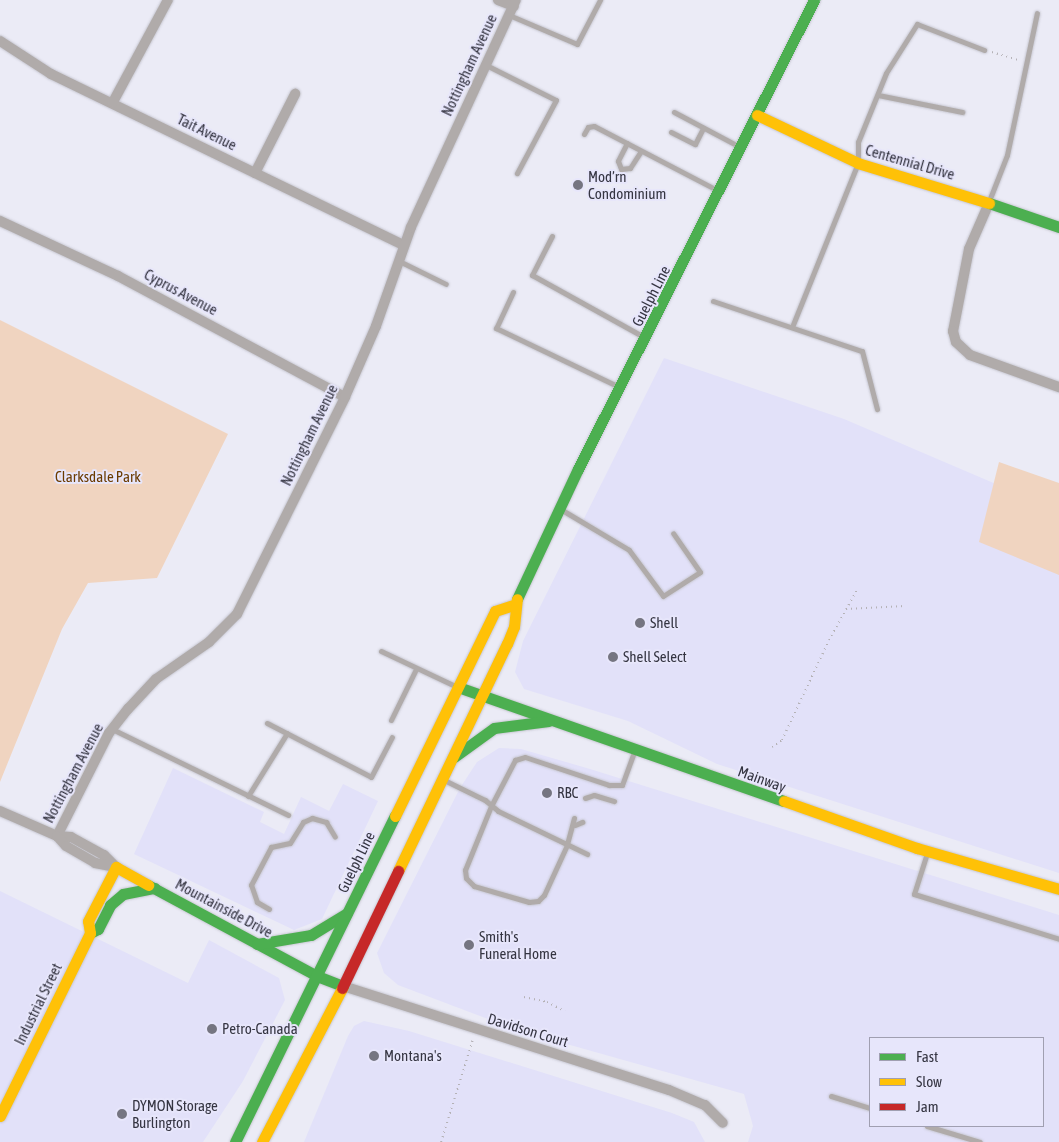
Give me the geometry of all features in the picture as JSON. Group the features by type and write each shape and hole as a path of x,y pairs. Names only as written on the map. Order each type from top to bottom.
{"main road":[{"name":"Guelph Line","path":"262,1142 343,986 514,627 514,605 559,508 814,0"},
{"name":"Centennial Drive","path":"757,115 858,163 942,186 1059,227"},
{"name":"Guelph Line","path":"235,1142 495,611 514,605"},
{"name":"Mainway","path":"458,687 928,851 1059,889"},
{"path":"442,776 464,748 486,732 501,726 552,720"},
{"name":"Mountainside Drive","path":"116,867 317,976"},
{"name":"Industrial Street","path":"0,1116 90,933 88,921 116,867"},
{"name":"Industrial Street","path":"90,933 98,929 110,905 123,894 154,888"},
{"path":"257,944 311,935 348,912"},
{"name":"Davidson Court","path":"317,976 343,986"}],"street":[{"path":"113,102 168,0"},
{"path":"498,0 513,7"},
{"name":"Nottingham Avenue","path":"57,836 112,730 156,679 209,642 236,614 345,397 376,326 400,261 403,245 513,7"},
{"name":"Tait Avenue","path":"0,42 51,74 113,102 403,245"},
{"path":"255,173 295,94"},
{"path":"989,202 969,249 954,331 956,342 970,355 1059,388"},
{"name":"Cyprus Avenue","path":"0,221 118,276 345,397"},
{"name":"Mountainside Drive","path":"0,811 57,836 71,837 104,855 116,867"},
{"name":"Davidson Court","path":"343,986 475,1030 669,1090 705,1105 723,1123"}],"lane":[{"path":"513,7 577,44 600,0"},
{"path":"989,202 1007,155 1025,62 1037,13"},
{"path":"792,327 858,163 858,142 886,73 917,24 984,50"},
{"path":"486,65 556,100 517,173"},
{"path":"878,95 962,112"},
{"path":"674,112 741,147"},
{"path":"584,134 588,127 594,126 719,191"},
{"path":"671,132 696,144 703,128"},
{"path":"627,143 618,161 621,169 630,168 641,151"},
{"path":"552,236 532,275 646,338"},
{"path":"400,261 446,284"},
{"path":"513,292 496,328 620,387"},
{"path":"713,301 862,351 877,409"},
{"path":"559,508 629,550 663,596 700,572 673,533"},
{"path":"381,650 416,669 458,687"},
{"path":"391,720 416,669"},
{"path":"266,722 372,777 392,737"},
{"path":"112,730 288,815"},
{"path":"248,796 287,733"},
{"path":"574,818 575,825 567,845 544,895 538,901 529,902 470,885 465,870 510,763 520,758 609,785 622,785 635,749"},
{"path":"442,776 491,806 587,854"},
{"path":"592,802 587,797 614,800"},
{"path":"269,909 257,902 251,885 271,847 290,843 304,822 312,818 326,822 335,837"},
{"path":"575,825 582,822"},
{"path":"928,851 914,894 1059,940"},
{"path":"831,1096 869,1108"},
{"path":"930,1127 980,1142"}],"path":[{"path":"984,50 1025,62"},
{"path":"772,748 782,740 857,590"},
{"path":"846,609 905,606"},
{"path":"524,997 547,1002 565,1011"},
{"path":"441,1142 475,1030"}],"shaded area":[{"path":"664,358 844,419 1059,511 1059,873 717,764 628,721 524,689 515,672 523,641"},
{"path":"499,748 521,749 1059,915 1059,1142 748,1142 753,1126 744,1094 517,1030 398,985 384,973 377,953 460,788 477,762"},
{"path":"173,768 264,812 260,822 284,834 301,797 329,811 343,784 378,801 322,919 294,930 134,854"},
{"path":"0,891 188,983 209,940 279,978 285,1000 243,1081 203,1142 0,1142"},
{"path":"364,1021 409,1031 672,1113 694,1122 705,1142 304,1142 348,1036 354,1026"}],"green space":[{"name":"Clarksdale Park","path":"0,320 228,434 157,578 88,583 62,629 0,782"},
{"path":"999,462 1059,483 1059,575 979,542"}],"traffic: fast":[{"path":"517,599 578,469 814,0"},
{"path":"989,203 1059,227"},
{"path":"458,687 784,801"},
{"path":"454,757 494,728 549,721"},
{"path":"235,1142 395,816"},
{"path":"148,885 317,976 343,986"},
{"path":"90,933 98,929 110,905 123,894 154,888"},
{"path":"257,944 311,935 347,913"}],"traffic: slow":[{"path":"757,115 858,163 989,203"},
{"path":"398,871 507,644 514,627 517,599"},
{"path":"395,816 495,611 514,605"},
{"path":"784,801 917,848 1059,889"},
{"path":"0,1116 90,933 88,921 116,867 148,885"},
{"path":"262,1142 342,988"}],"traffic: jam":[{"path":"342,988 398,871"}],"place":[{"name":"Mod’rn Condominium","path":"578,185"},
{"name":"Shell","path":"640,623"},
{"name":"Shell Select","path":"613,657"},
{"name":"RBC","path":"547,793"},
{"name":"Smith's Funeral Home","path":"469,945"},
{"name":"Petro-Canada","path":"212,1029"},
{"name":"Montana's","path":"374,1056"},
{"name":"DYMON Storage Burlington","path":"122,1114"}]}
